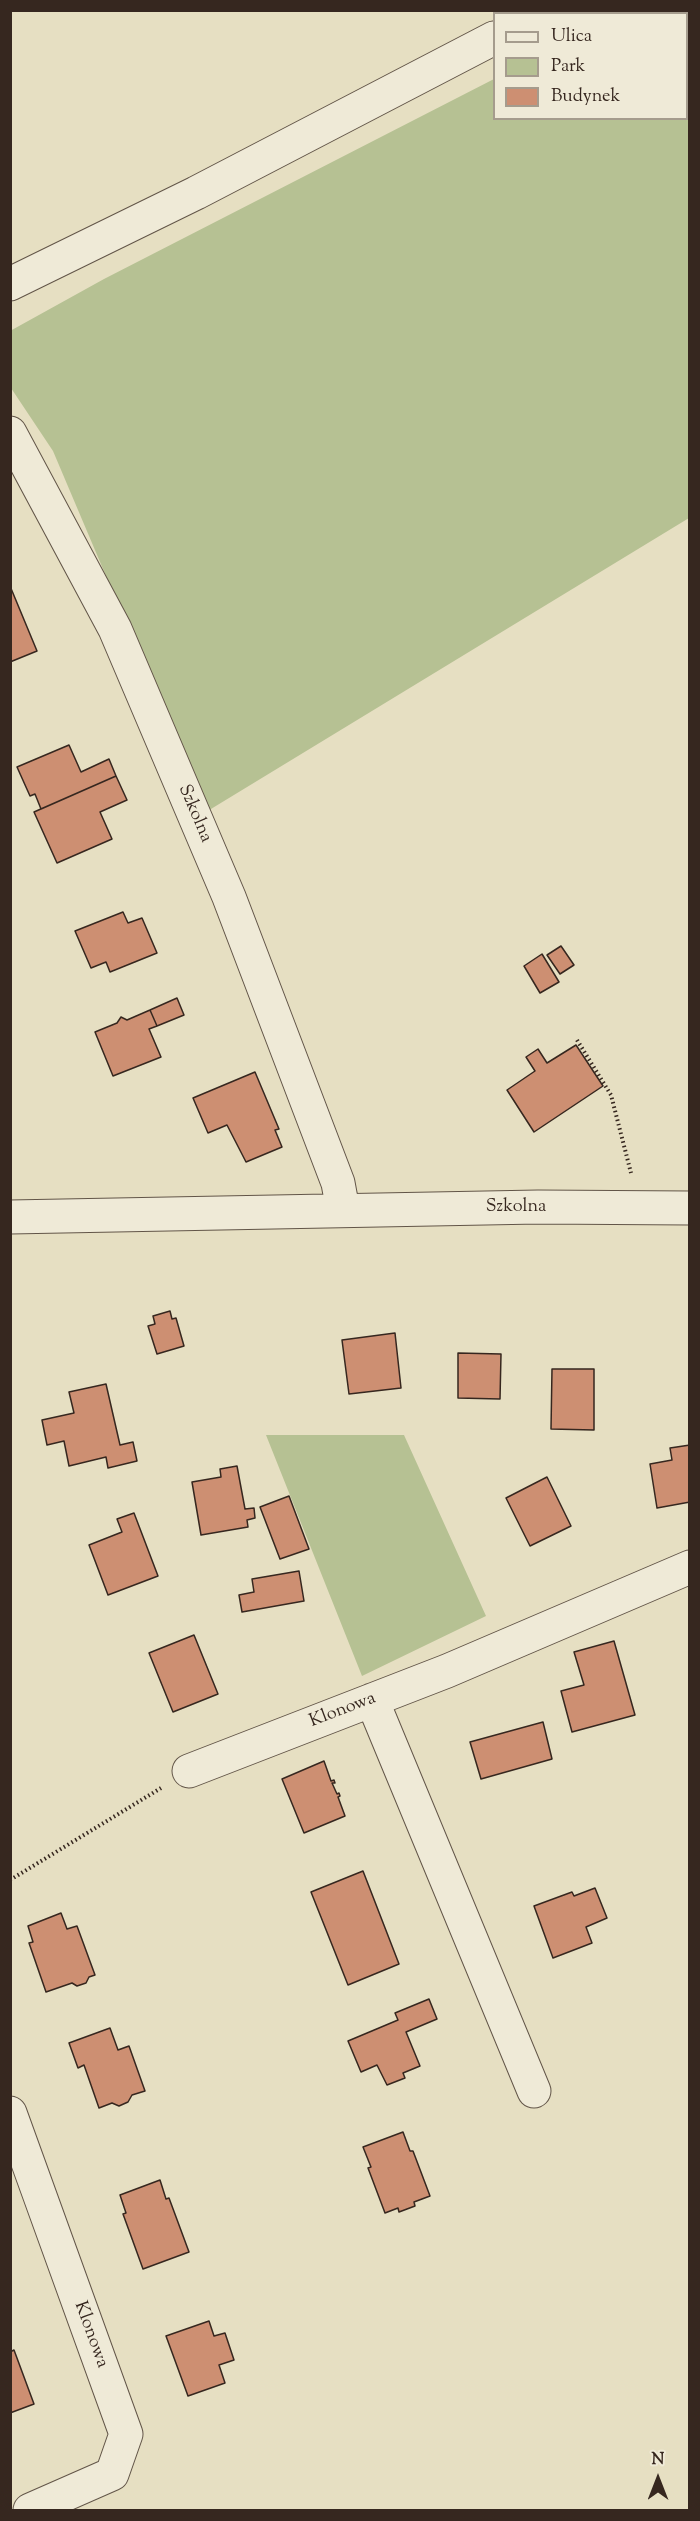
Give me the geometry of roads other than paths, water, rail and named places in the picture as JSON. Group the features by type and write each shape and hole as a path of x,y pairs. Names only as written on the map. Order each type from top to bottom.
{"street":[{"path":"10,284 206,188 493,39"},
{"name":"Szkolna","path":"10,433 115,629 229,897 338,1183 343,1210"},
{"name":"Szkolna","path":"10,1217 343,1210 690,1208"},
{"name":"Klonowa","path":"189,1771 447,1671 690,1567"},
{"path":"372,1700 534,2091"},
{"name":"Klonowa","path":"10,2113 126,2434 111,2474 30,2511"}]}
